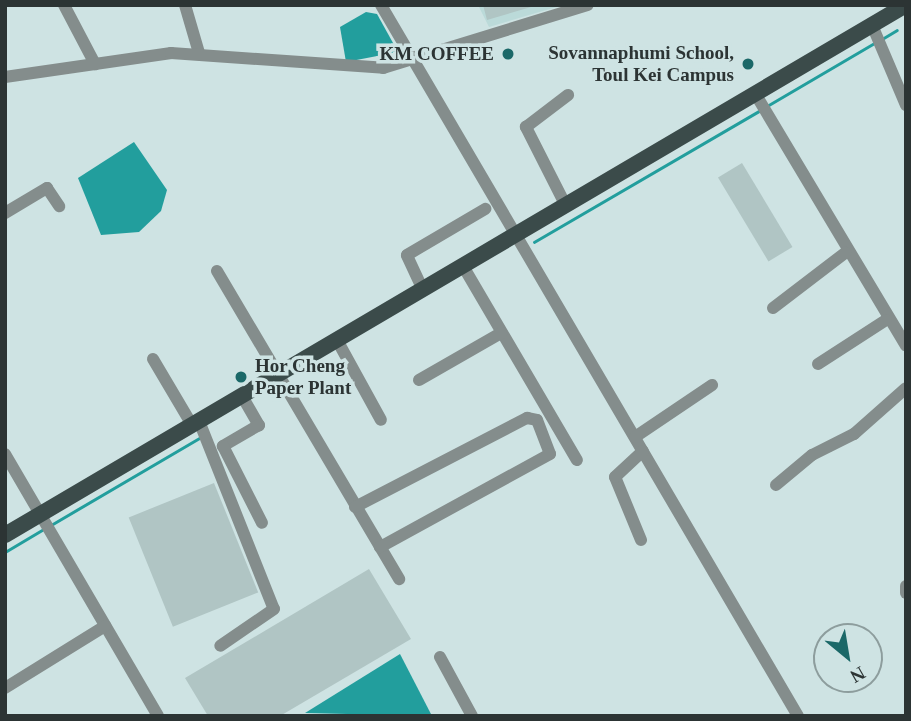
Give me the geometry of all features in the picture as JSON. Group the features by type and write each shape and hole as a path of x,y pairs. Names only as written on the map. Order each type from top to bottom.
{"main road":[{"path":"5,535 42,518 196,423 566,206 761,104 872,25 906,5"}],"street":[{"path":"64,5 95,64"},
{"path":"185,5 199,53"},
{"path":"381,5 798,716"},
{"path":"5,77 199,53 356,70 414,60 553,9 588,5"},
{"path":"872,25 906,105"},
{"path":"566,206 526,127 568,95"},
{"path":"761,104 845,253 886,320 906,346"},
{"path":"5,213 47,188 59,206"},
{"path":"423,290 407,255 485,209"},
{"path":"773,308 845,253"},
{"path":"463,266 577,460"},
{"path":"217,271 399,579"},
{"path":"818,364 886,320"},
{"path":"419,380 501,333"},
{"path":"337,341 381,419"},
{"path":"153,359 196,423 274,608 220,646"},
{"path":"635,437 712,385"},
{"path":"776,485 812,455 854,434 906,388"},
{"path":"242,396 259,425 223,446 262,523"},
{"path":"355,507 527,418 537,420 550,454 380,547"},
{"path":"642,540 615,477 643,451"},
{"path":"5,454 158,716"},
{"path":"906,586 906,593"},
{"path":"5,688 105,626"},
{"path":"440,657 472,716"}],"shaded area":[{"path":"478,5 563,5 489,27"}],"water":[{"path":"366,12 377,14 398,52 346,62 340,27"},
{"path":"134,142 167,190 161,211 139,232 101,235 78,178"},
{"path":"400,654 432,716 305,713"}],"building":[{"path":"483,5 531,5 531,7 487,20"},
{"path":"742,163 792,247 768,261 718,177"},
{"path":"214,483 258,592 173,627 129,517"},
{"path":"369,569 411,639 280,716 208,716 185,678"}],"waterway":[{"path":"882,39 897,30"},
{"path":"767,106 876,42"},
{"path":"534,242 761,110"},
{"path":"51,525 199,438"},
{"path":"5,552 42,530"}],"place":[{"name":"KM COFFEE","path":"508,54"},
{"name":"Sovannaphumi School, Toul Kei Campus","path":"748,64"},
{"name":"Hor Cheng Paper Plant","path":"241,377"}]}
